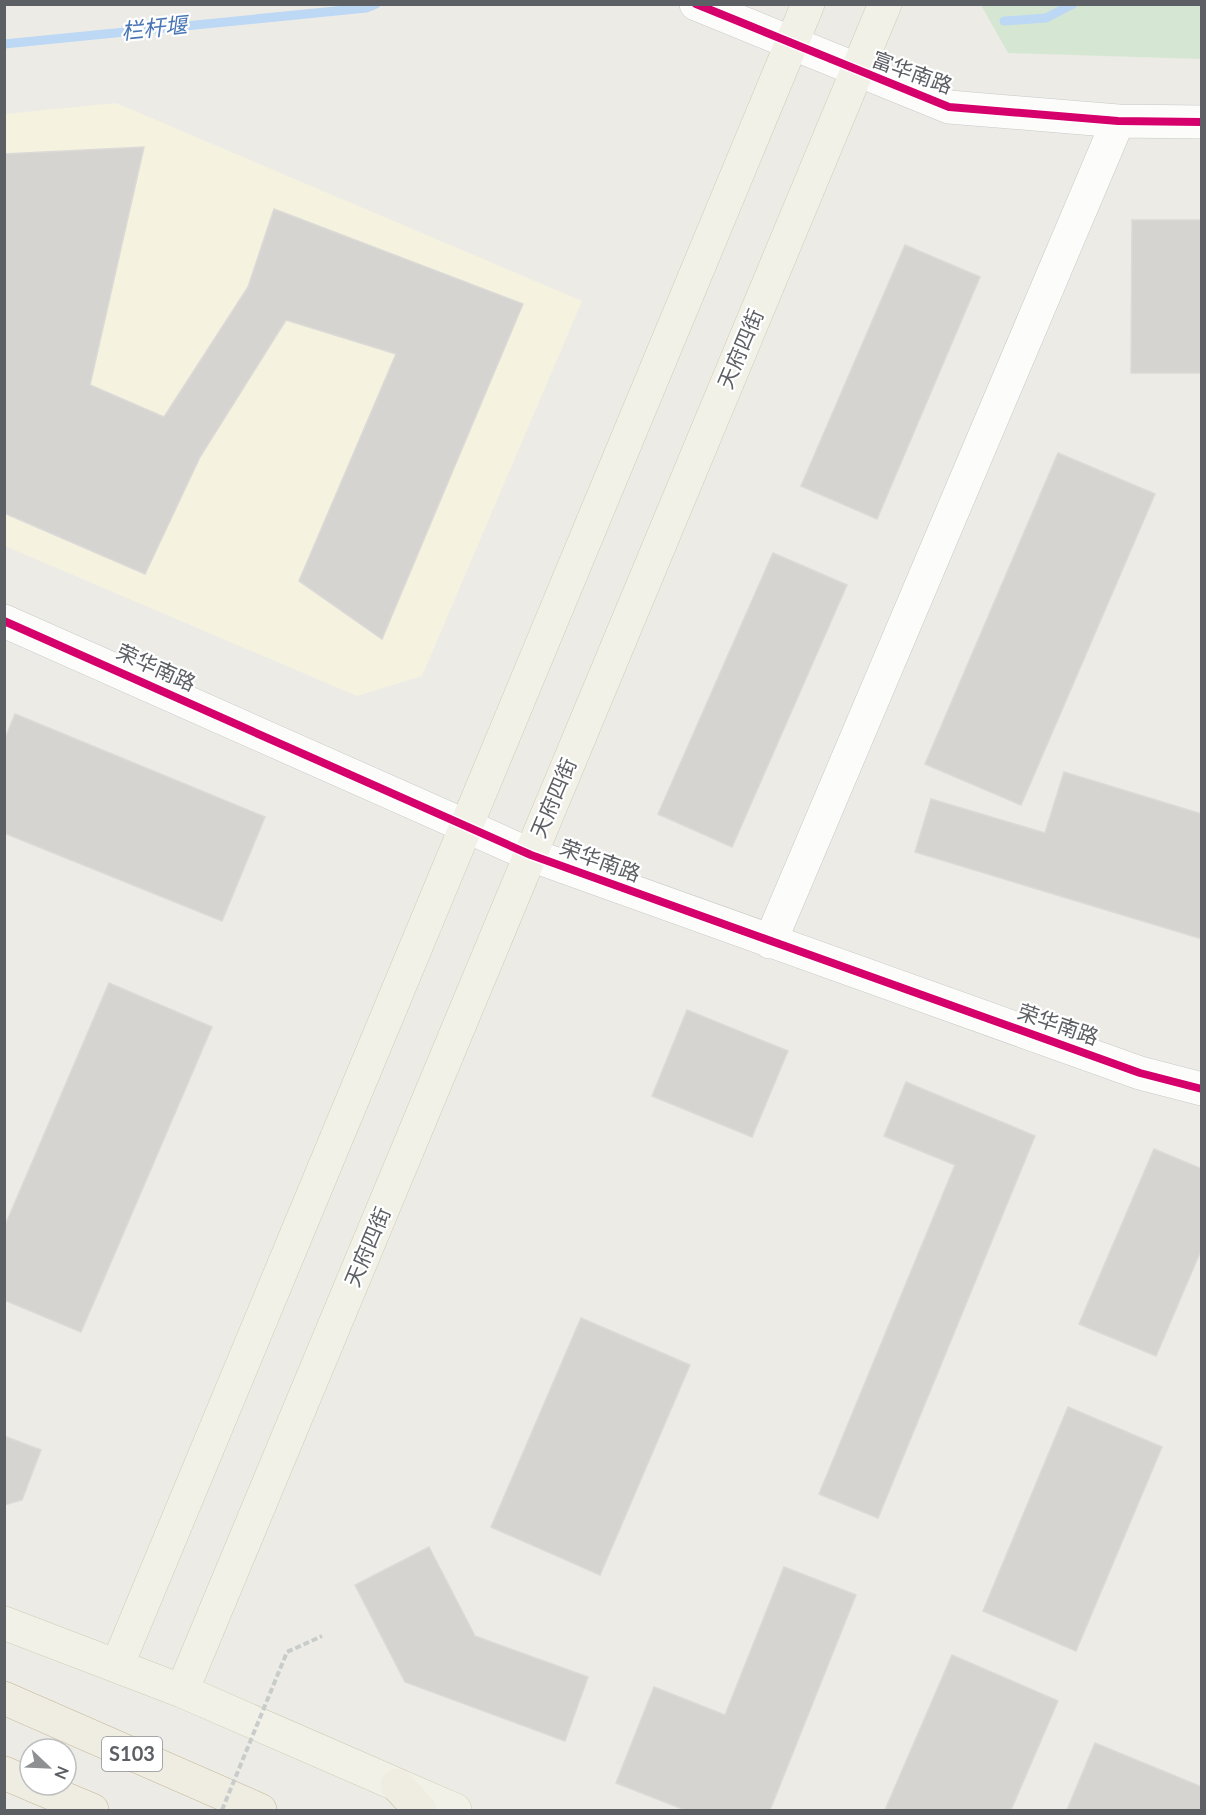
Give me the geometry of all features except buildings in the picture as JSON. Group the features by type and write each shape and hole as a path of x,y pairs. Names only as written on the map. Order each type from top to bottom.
{"highway":[{"name":"S103","path":"4,1698 260,1810"},
{"path":"4,1773 18,1779"},
{"path":"397,1785 420,1810"},
{"path":"60,1797 92,1810"}],"main road":[{"path":"117,1666 808,4"},
{"name":"天府四街","path":"182,1691 885,4"},
{"path":"4,1623 182,1691 455,1810"}],"street":[{"name":"富华南路","path":"696,4 856,72 949,107 1118,121 1202,122"},
{"path":"770,942 1118,121"},
{"name":"荣华南路","path":"4,621 531,855 1140,1073 1202,1089"}],"path":[{"path":"222,1810 287,1652 322,1636"}],"shaded area":[{"path":"116,103 582,301 422,676 357,696 5,546 5,114"}],"green space":[{"path":"981,5 1201,5 1201,59 1008,53"}],"waterway":[{"name":"栏杆堰","path":"4,44 366,8 376,4"},
{"name":"栏杆堰","path":"1004,21 1046,18 1073,4"}],"cycle path":[{"path":"696,4 949,107 1118,121 1202,122"},
{"path":"4,621 531,855 1140,1073 1202,1089"}]}
